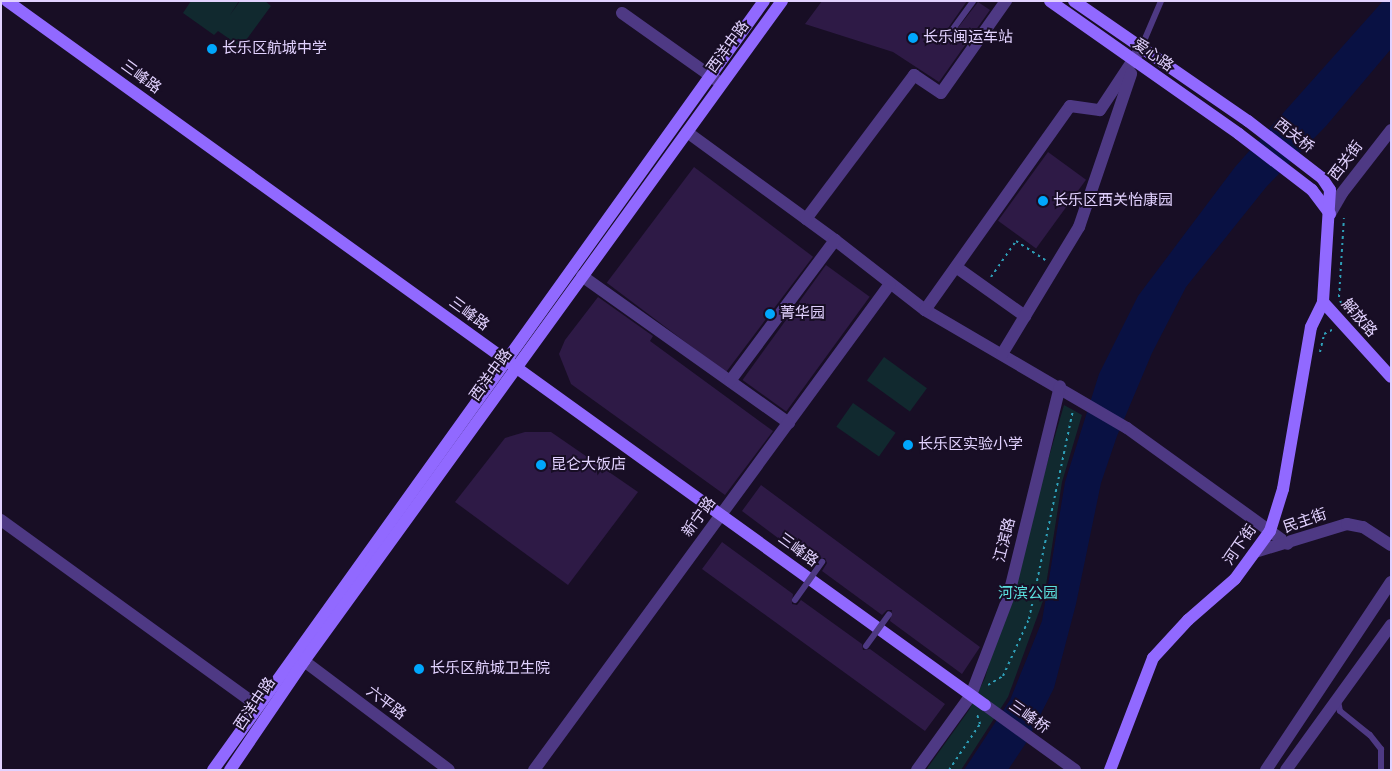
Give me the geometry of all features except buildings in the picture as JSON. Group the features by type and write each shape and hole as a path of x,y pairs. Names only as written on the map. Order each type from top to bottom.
{"main road":[{"name":"三峰路","path":"7,1 985,706"},
{"name":"西洋中路","path":"213,770 257,705 764,1"},
{"name":"西洋中路","path":"230,770 304,661 782,1"},
{"name":"爱心路","path":"1050,1 1239,134 1312,190 1330,214"},
{"name":"爱心路","path":"1074,1 1248,121"},
{"name":"西关桥","path":"1248,121 1322,178 1330,190 1330,214"},
{"name":"解放路","path":"1330,214 1323,302 1391,377"},
{"name":"河下街","path":"1110,770 1154,658 1188,620 1235,580 1270,531 1283,489 1311,327 1323,302"},
{"path":"257,705 269,713"}],"street":[{"path":"806,219 914,75 941,93 1006,1"},
{"path":"622,13 721,84"},
{"path":"1002,354 1079,227 1141,48"},
{"path":"925,310 1070,106 1100,110 1135,62"},
{"name":"西关街","path":"1330,214 1342,193 1391,130"},
{"path":"687,132 806,219 925,310 1060,386 1127,428 1288,544"},
{"path":"730,381 834,240"},
{"path":"956,267 1025,316"},
{"path":"582,276 789,423"},
{"name":"新宁路","path":"534,770 890,284"},
{"name":"江滨路","path":"917,770 971,695 1008,598 1060,386"},
{"path":"1,520 257,705"},
{"name":"民主街","path":"1255,552 1288,544 1347,524 1363,526 1391,546"},
{"path":"1266,770 1391,582"},
{"path":"1286,770 1391,625"},
{"name":"六平路","path":"304,661 446,769"},
{"name":"三峰桥","path":"985,706 1075,770"}],"lane":[{"path":"950,33 973,1"},
{"path":"1141,48 1161,1"},
{"path":"796,600 822,562"},
{"path":"866,646 889,614"},
{"path":"1338,697 1340,711 1370,735 1381,749 1381,770"}],"path":[{"path":"1343,306 1339,297 1344,218"},
{"path":"984,287 1016,241 1055,267"},
{"path":"1320,353 1324,334 1338,330"},
{"path":"949,770 980,724 971,695 1003,676 1029,619 1073,410"}],"green space":[{"path":"191,1 239,1 230,15 240,1 265,1 271,6 241,47 218,31 214,35 183,13"},
{"path":"884,357 927,388 910,412 867,380"},
{"path":"853,403 896,433 879,457 836,427"},
{"name":"河滨公园","path":"1064,405 1082,415 1062,482 1044,598 1008,697 961,770 926,770 969,710 985,678"}],"shaded area":[{"path":"1383,1 1391,1 1391,49 1326,126 1267,186 1186,287 1152,353 1117,436 1101,483 1076,604 1054,688 1026,743 1008,770 964,770 1010,700 1042,621 1065,482 1099,374 1138,296 1235,167"}],"place":[{"name":"长乐闽运车站","path":"913,38"},
{"name":"长乐区航城中学","path":"212,49"},
{"name":"长乐区西关怡康园","path":"1043,201"},
{"name":"菁华园","path":"770,314"},
{"name":"长乐区实验小学","path":"908,445"},
{"name":"昆仑大饭店","path":"541,465"},
{"name":"长乐区航城卫生院","path":"419,669"}]}
